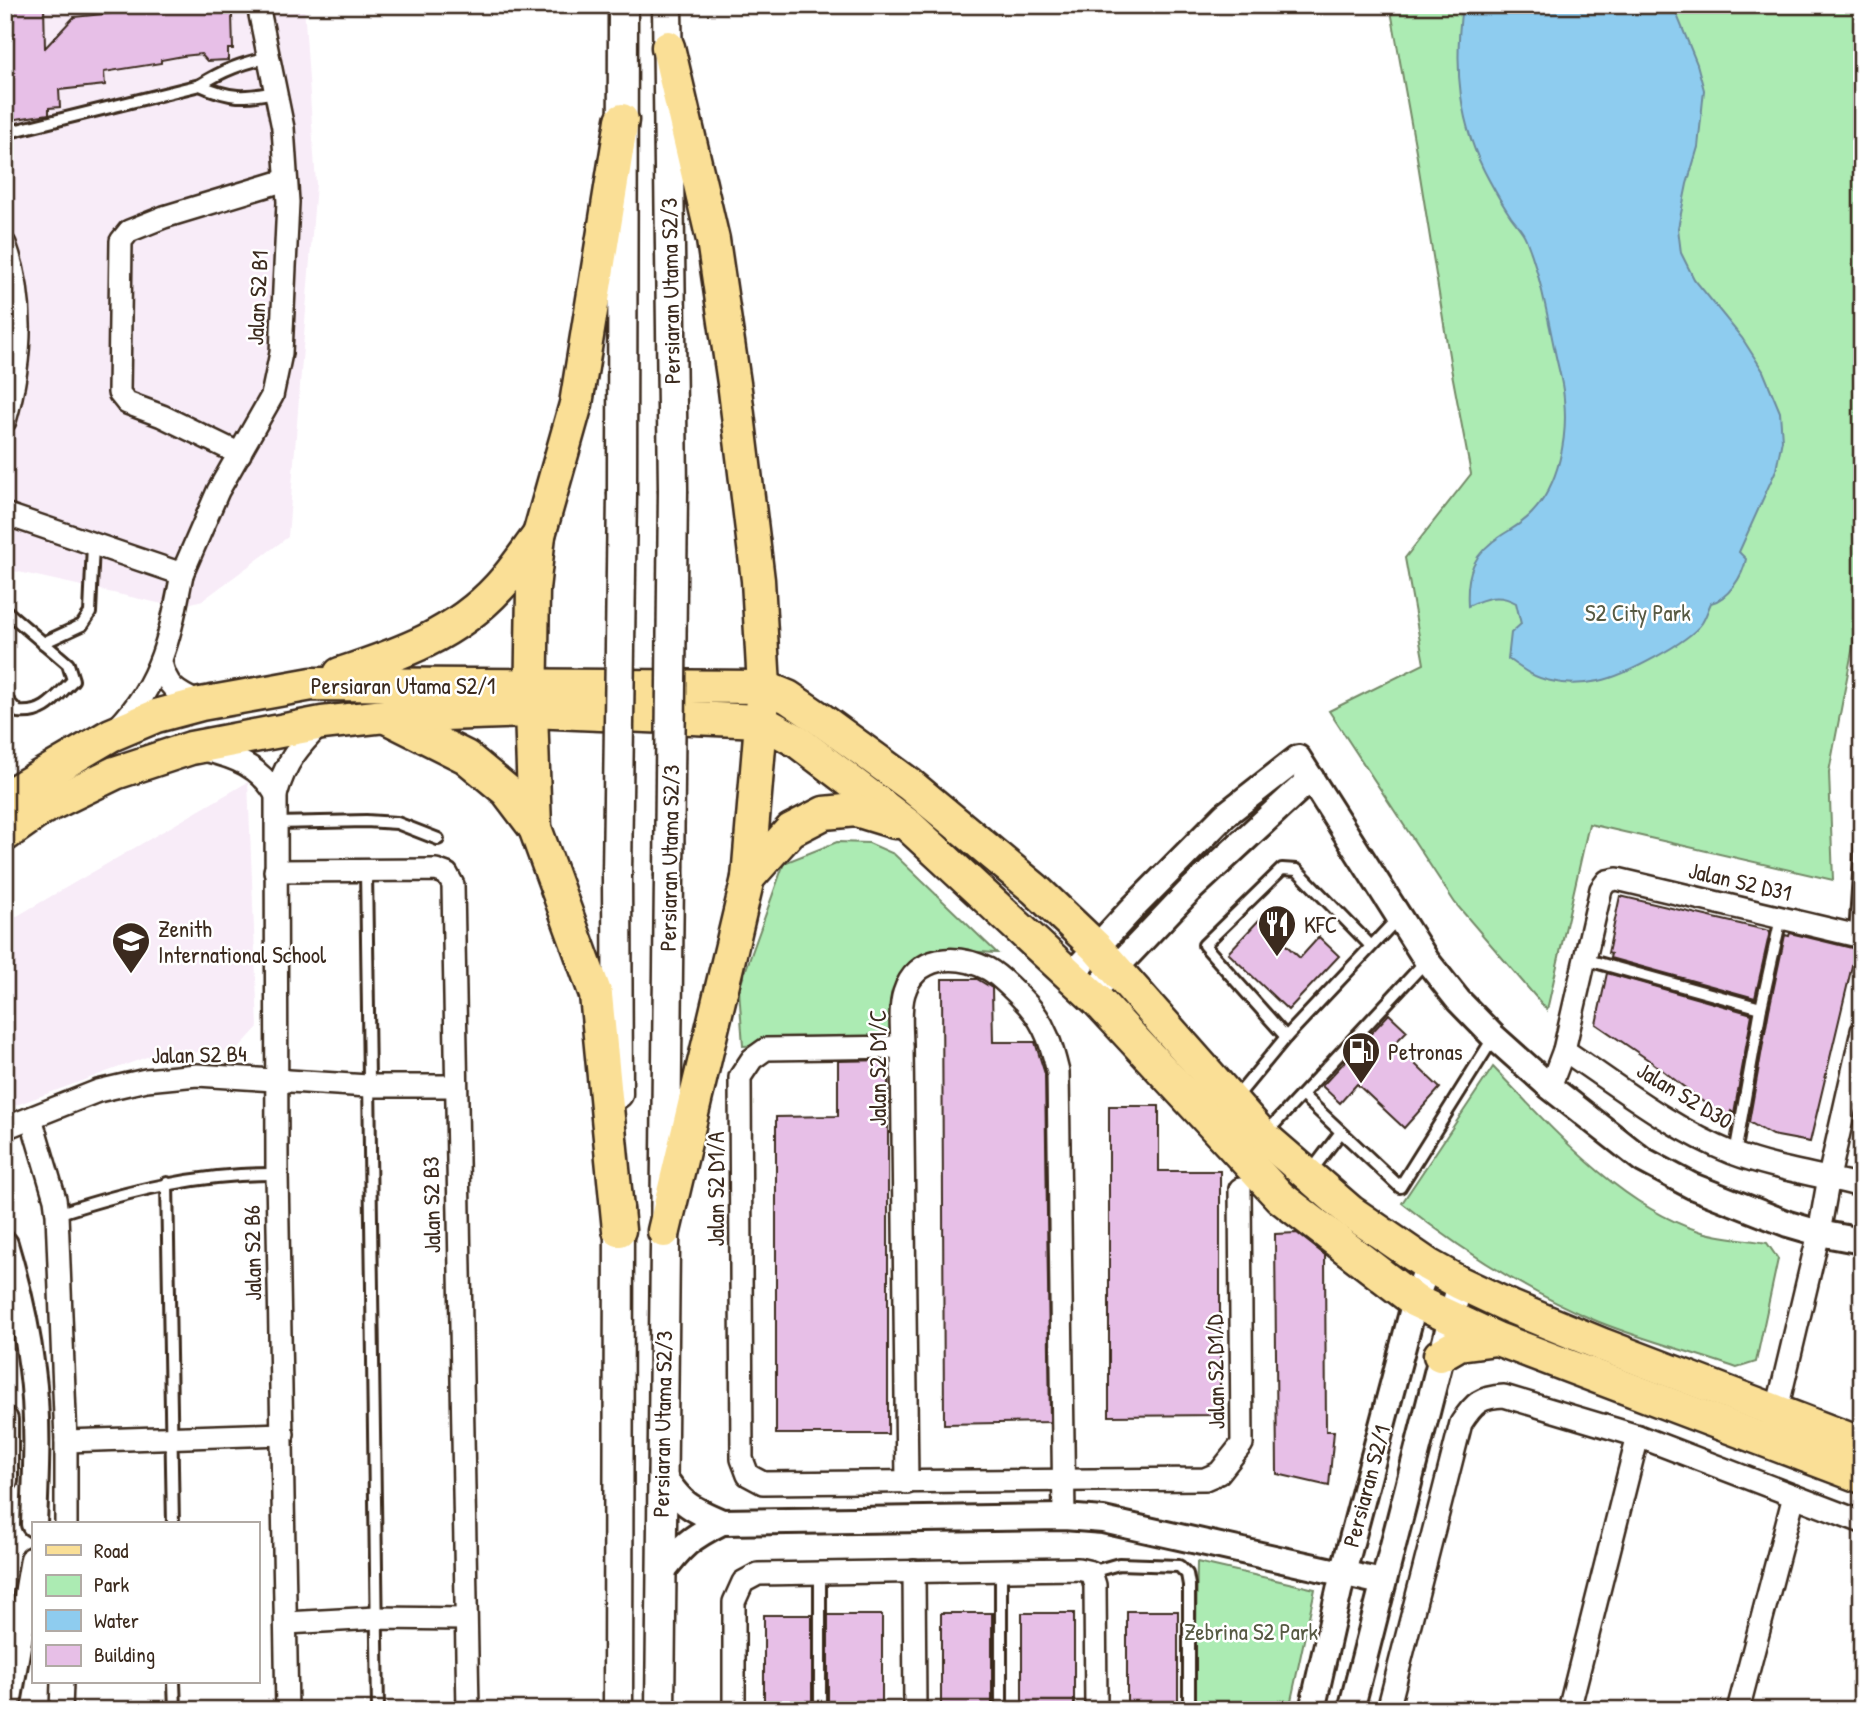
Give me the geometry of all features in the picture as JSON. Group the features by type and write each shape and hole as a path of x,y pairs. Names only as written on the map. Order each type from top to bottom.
{"main road":[{"name":"Persiaran Utama S2/3","path":"618,1710 617,875 622,493 623,5"},
{"name":"Persiaran Utama S2/3","path":"660,1710 673,490 667,5"},
{"path":"664,1231 748,878 764,687 758,580 715,254 668,47"},
{"path":"619,1230 596,995 536,828 531,698 533,589 539,535 576,404 622,120"},
{"path":"312,684 407,652 456,625 499,587 539,535"},
{"name":"Persiaran Utama S2/1","path":"5,797 111,735 156,716 201,704 312,684 531,698"},
{"path":"531,698 764,687 788,697 909,784 1035,889 1105,958 1263,1136 1351,1212 1428,1265 1460,1283 1603,1346 1773,1426 1862,1477"},
{"path":"531,698 761,721 797,741 909,826 1081,984 1280,1197 1415,1301 1497,1339 1773,1426 1862,1444"},
{"name":"Persiaran Utama S2/1","path":"5,835 43,808 115,773 191,748 323,723 531,698"},
{"path":"385,716 466,757 507,791 536,828"},
{"path":"748,878 791,830 824,813 856,810 909,826"},
{"path":"1440,1355 1459,1344 1497,1339"}],"street":[{"name":"Jalan S2 B1","path":"111,735 144,697 161,662 182,574 218,491 272,396 281,353 285,288 286,180 283,128 258,5"},
{"path":"240,454 162,416 127,403 119,393 121,241 128,231 164,217 286,180"},
{"path":"5,244 14,269 20,343 5,421"},
{"path":"5,514 182,574"},
{"path":"161,662 164,676 170,686 201,704"},
{"name":"Jalan S2 B6","path":"288,1710 277,1174 276,795 286,767 298,748 323,723"},
{"path":"191,748 227,755 245,763 260,772 276,795"},
{"path":"1081,984 1105,958 1188,892 1304,768 1427,961 1458,1000 1494,1037 1550,1087 1643,1160 1692,1186 1819,1233 1862,1241"},
{"name":"Jalan S2 B3","path":"275,871 436,870 447,874 453,885 468,1710"},
{"name":"Jalan S2 D31","path":"1584,959 1601,889 1607,881 1617,879 1858,936"},
{"path":"1550,1087 1564,1050 1584,959"},
{"name":"Jalan S2 D1/C","path":"907,1483 903,995 914,974 933,960 963,961 989,970 1029,1006 1051,1041 1058,1072 1064,1517"},
{"path":"1773,1426 1819,1233 1862,1031"},
{"name":"Jalan S2 D1/A","path":"748,1475 742,1459 740,1077 752,1059 766,1049 902,1047"},
{"name":"Jalan S2 D30","path":"1564,1050 1676,1125 1735,1154 1768,1165 1862,1186"},
{"name":"Jalan S2 B4","path":"5,1128 98,1091 146,1080 197,1075 368,1086 455,1086"},
{"path":"31,1118 57,1214 66,1441 66,1522"},
{"name":"Jalan S2 D1/D","path":"748,1475 763,1483 907,1483 1205,1479 1219,1473 1242,1444 1240,1189"},
{"path":"5,1244 16,1281 32,1370 36,1464 34,1522"},
{"name":"Persiaran S2/1","path":"1312,1710 1343,1573 1415,1301 1428,1265"},
{"name":"Persiaran S2/1","path":"1351,1710 1460,1283"},
{"path":"1388,1710 1461,1423 1472,1405 1487,1396 1504,1396 1637,1436 1862,1522"},
{"path":"5,1420 5,1480"},
{"path":"66,1441 283,1434"},
{"path":"1569,1710 1637,1436"},
{"path":"661,1473 678,1498 694,1511 722,1522 1064,1517 1103,1520 1382,1582"},
{"path":"1738,1710 1794,1496"},
{"path":"660,1575 680,1548 694,1536 722,1522"},
{"path":"7,1710 32,1565"},
{"path":"734,1710 734,1602 743,1582 758,1574 1078,1569 1091,1572 1095,1584 1096,1710"},
{"path":"915,1571 915,1710"},
{"path":"287,1623 465,1619"},
{"path":"61,1710 62,1684"}],"lane":[{"path":"5,133 200,85 236,65 270,57"},
{"path":"200,85 222,95 247,97 276,92"},
{"path":"43,643 82,625 90,613 93,544"},
{"path":"5,610 68,664 73,680 42,710 32,713 18,712 5,698"},
{"path":"276,823 397,823 439,839"},
{"path":"1858,936 1862,829"},
{"path":"1286,1037 1205,944 1282,869 1297,870 1370,945"},
{"path":"366,870 378,1710"},
{"path":"1233,1102 1286,1037 1398,918"},
{"path":"1735,1154 1761,1008 1781,918"},
{"path":"1584,959 1761,1008"},
{"path":"1263,1136 1427,961"},
{"path":"1302,1095 1400,1187 1494,1037"},
{"path":"1308,1176 1341,1132"},
{"path":"57,1214 113,1196 167,1183 277,1174"},
{"path":"167,1183 173,1522"},
{"path":"1091,1572 1119,1564 1180,1566 1186,1574 1189,1585 1189,1710"},
{"path":"1001,1570 1002,1710"},
{"path":"820,1571 820,1710"},
{"path":"174,1684 175,1710"}],"shaded area":[{"path":"5,5 304,5 316,184 288,537 203,600 176,607 5,569"},
{"name":"Zenith International School","path":"248,782 258,1027 236,1051 155,1054 11,1107 5,1106 5,923"}],"green space":[{"name":"S2 City Park","path":"1390,5 1862,5 1862,599 1829,772 1833,880 1589,824 1547,1010 1455,903 1329,711 1424,664 1405,558 1471,474"},
{"path":"837,842 869,843 894,854 997,953 937,952 912,961 902,971 896,986 891,1041 743,1046 739,989 784,863"},
{"path":"1493,1067 1587,1161 1641,1203 1669,1219 1699,1231 1767,1243 1778,1259 1756,1362 1737,1368 1599,1322 1547,1298 1496,1269 1402,1203"},
{"name":"Zebrina S2 Park","path":"1197,1562 1315,1589 1289,1710 1195,1710"}],"water":[{"path":"1462,5 1673,5 1697,64 1704,90 1698,147 1678,228 1681,253 1694,279 1742,338 1763,371 1780,412 1782,440 1776,470 1739,552 1746,559 1734,586 1723,597 1711,603 1702,623 1684,640 1639,666 1599,681 1563,683 1528,673 1508,659 1511,633 1521,624 1516,603 1504,598 1492,598 1468,606 1470,574 1478,557 1492,542 1529,517 1549,489 1560,460 1565,414 1562,381 1531,252 1523,233 1489,180 1465,117 1458,51"}],"building":[{"path":"5,5 44,5 45,48 74,17 171,5 226,5 232,15 233,49 228,49 228,60 207,61 201,54 104,72 105,85 59,90 60,107 49,108 49,114 10,120 10,113 5,113"},
{"path":"1620,896 1770,931 1755,998 1610,958 1611,954 1608,953"},
{"path":"1259,920 1300,958 1319,937 1339,956 1288,1010 1228,953"},
{"path":"1790,933 1856,949 1810,1142 1772,1135 1749,1122 1785,935 1789,936"},
{"path":"1607,973 1752,1014 1734,1113 1731,1111 1728,1121 1653,1063 1596,1024"},
{"path":"942,979 977,979 992,988 993,1042 1035,1042 1045,1074 1050,1422 944,1424"},
{"path":"1389,1014 1407,1031 1394,1044 1440,1088 1404,1128 1357,1084 1340,1103 1322,1086"},
{"path":"888,1060 888,1434 776,1434 776,1117 838,1116 838,1061"},
{"path":"1109,1106 1159,1106 1159,1171 1220,1171 1220,1415 1109,1416"},
{"path":"1297,1233 1325,1255 1326,1431 1334,1431 1329,1486 1277,1474 1275,1234"},
{"path":"1127,1611 1178,1611 1178,1710 1127,1710"},
{"path":"941,1613 992,1613 992,1710 941,1710"},
{"path":"1022,1613 1074,1613 1074,1710 1022,1710"},
{"path":"764,1615 812,1615 812,1710 764,1710"},
{"path":"828,1615 882,1615 882,1710 828,1710"}],"place":[{"name":"KFC","path":"1277,958"},
{"name":"Zenith International School","path":"131,975"},
{"name":"Petronas","path":"1361,1085"}]}
